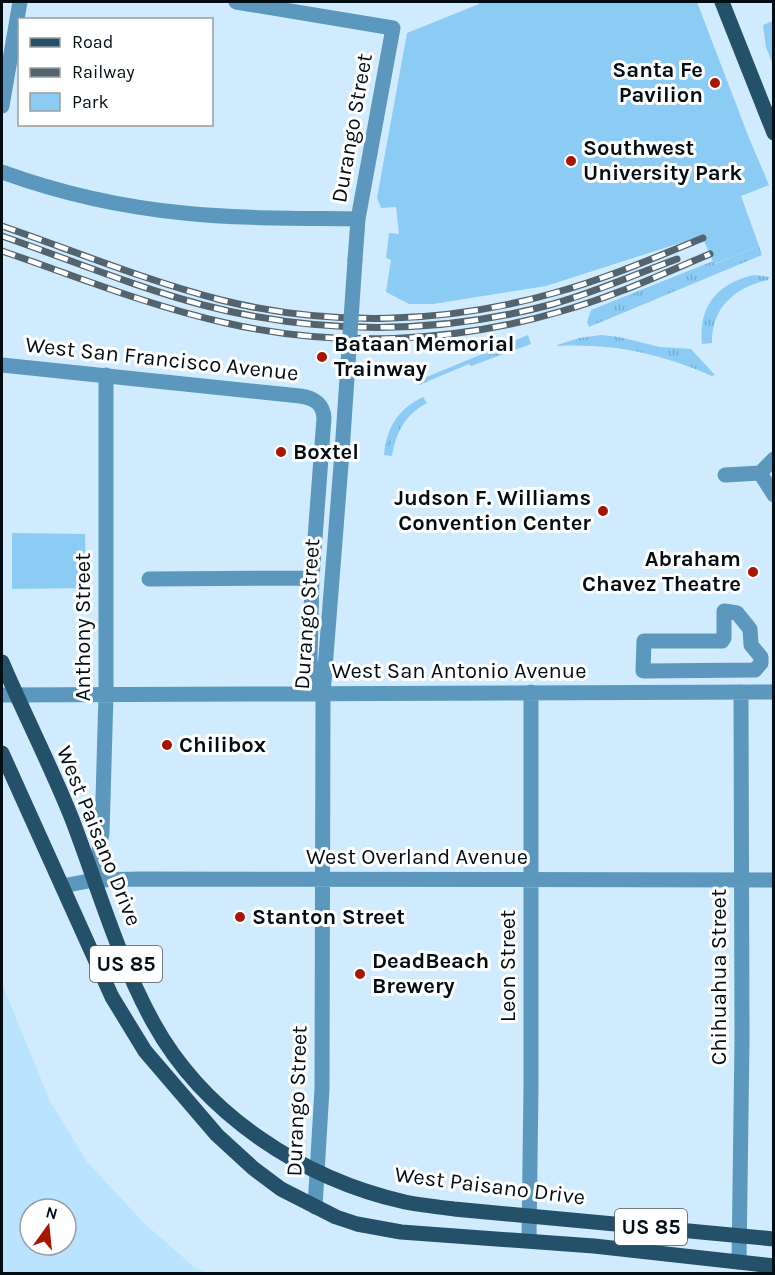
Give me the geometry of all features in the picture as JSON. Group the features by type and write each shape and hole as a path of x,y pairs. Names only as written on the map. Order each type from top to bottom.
{"main road":[{"path":"722,2 771,116 774,133"},
{"name":"West Paisano Drive","path":"2,662 9,695 71,818 141,999 159,1031 183,1065 202,1088 242,1125 286,1155 319,1172 363,1190 407,1202 454,1209 774,1239"},
{"name":"US 85","path":"2,753 112,997 145,1051 184,1098 237,1155 281,1189 315,1207 357,1224 401,1232 529,1240 774,1266"}],"street":[{"path":"2,106 20,2"},
{"name":"Durango Street","path":"236,2 393,28 358,219 323,694 322,1089 319,1172 315,1207"},
{"path":"2,172 63,191 139,208 195,214 358,219"},
{"name":"West San Francisco Avenue","path":"2,365 300,396 317,401 324,418 312,578"},
{"name":"Anthony Street","path":"94,880 102,833 106,695 106,375"},
{"path":"725,475 760,473 774,459"},
{"path":"760,473 774,495"},
{"path":"148,579 312,578 310,672 323,694"},
{"path":"724,611 737,613 750,629 751,645 759,653 761,661 759,667 750,671 643,670 644,641 722,641 724,611"},
{"name":"Leon Street","path":"529,1240 531,692"},
{"name":"Chihuahua Street","path":"738,1262 742,1040 741,692"},
{"name":"West San Antonio Avenue","path":"9,695 774,692"},
{"name":"West Overland Avenue","path":"62,886 94,880 774,880"}],"shaded area":[{"path":"2,984 50,1101 87,1162 144,1223 194,1267 207,1273 2,1273"}],"green space":[{"name":"Southwest University Park","path":"479,2 697,2 769,185 741,196 759,246 714,264 702,236 546,286 433,304 409,304 386,292 391,260 386,258 389,233 399,234 396,207 381,208 377,198 407,33 479,4"},
{"path":"773,21 773,65 766,47 763,25"},
{"path":"759,246 762,255 589,327 587,322 591,310 713,261 715,264"},
{"path":"754,275 769,277 768,280 745,288 727,301 716,319 712,343 702,344 703,318 713,298 730,284"},
{"path":"528,335 531,344 471,366 469,364 419,385 417,381"},
{"path":"601,335 660,347 691,349 715,375 712,376 656,356 618,348 557,345 579,338"},
{"path":"423,397 427,403 413,413 403,425 396,439 392,456 384,455 385,445 395,420 406,408"},
{"path":"12,533 85,534 86,588 12,589"}],"railway":[{"path":"2,226 138,275 221,300 262,309 346,318 430,316 513,303 592,281 703,238"},
{"path":"2,236 127,281 203,305 246,315 334,326 422,326 510,314 569,299 677,259"},
{"path":"2,251 197,316 268,331 352,339 437,335 521,322 600,299 710,254"}],"place":[{"name":"Santa Fe Pavilion","path":"715,83"},
{"name":"Southwest University Park","path":"571,161"},
{"name":"Bataan Memorial Trainway","path":"322,357"},
{"name":"Boxtel","path":"281,452"},
{"name":"Judson F. Williams Convention Center","path":"603,511"},
{"name":"Abraham Chavez Theatre","path":"753,572"},
{"name":"Chilibox","path":"167,745"},
{"name":"Stanton Street","path":"240,917"},
{"name":"DeadBeach Brewery","path":"360,974"}]}
